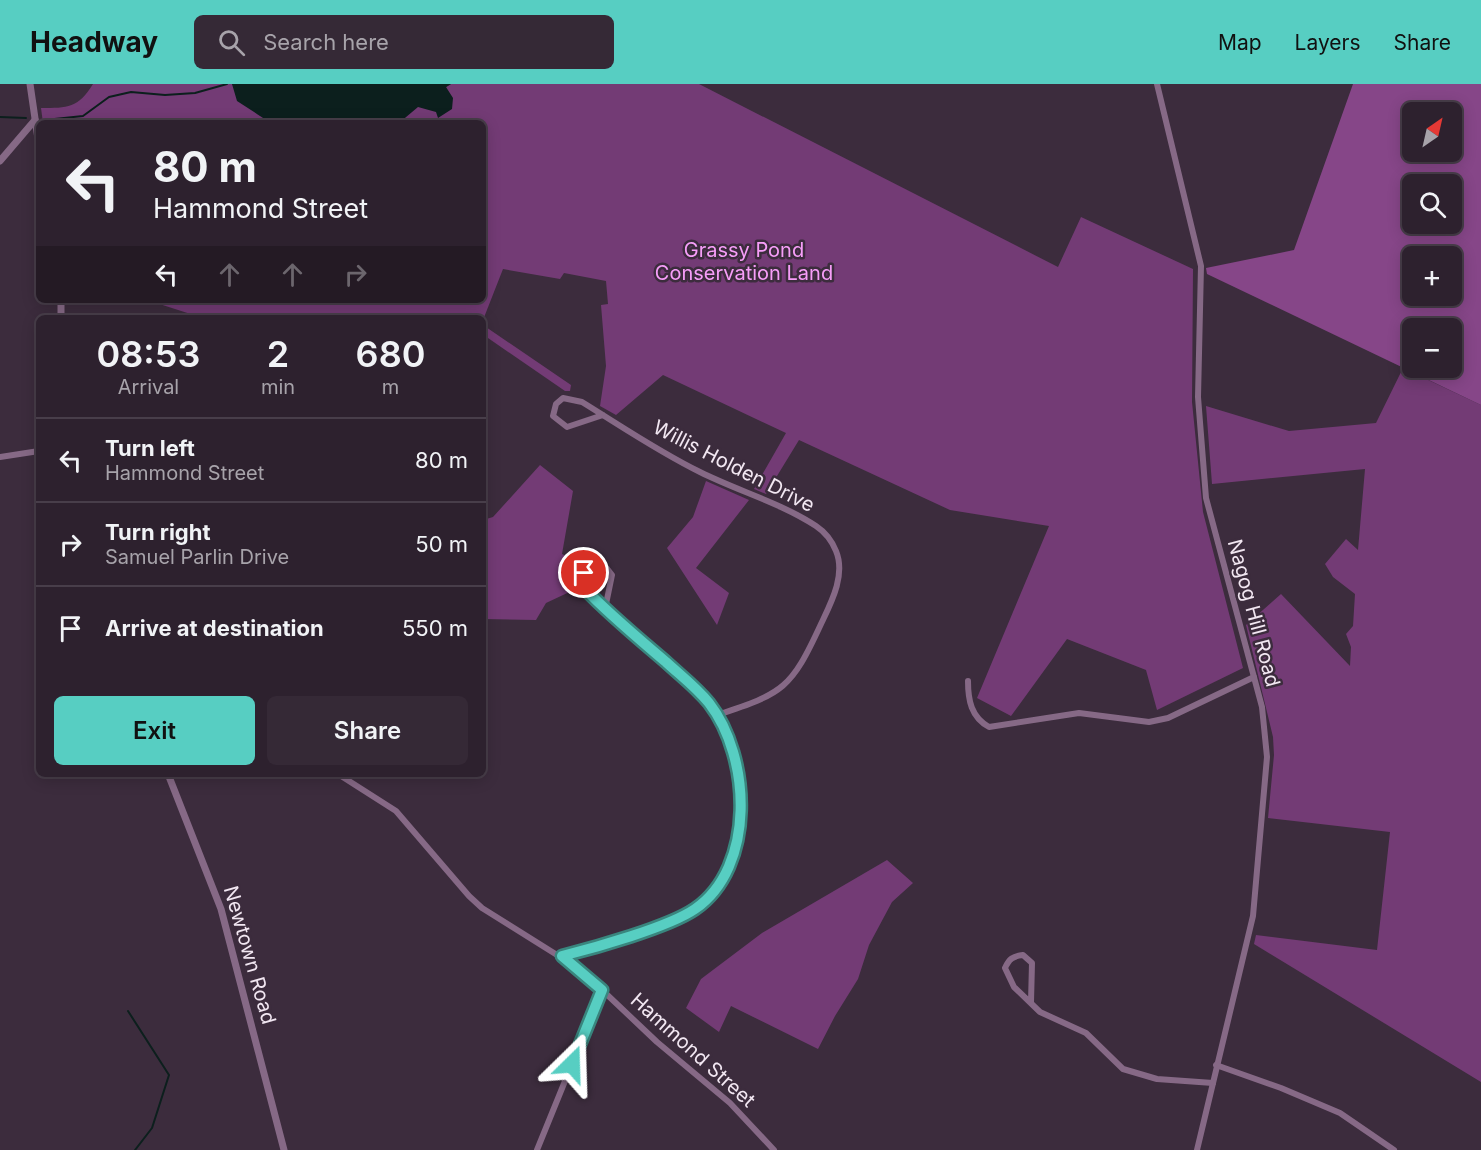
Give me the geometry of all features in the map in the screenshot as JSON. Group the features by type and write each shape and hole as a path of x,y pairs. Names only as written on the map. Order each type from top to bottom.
{"street":[{"path":"30,84 36,126"},
{"name":"Nagog Hill Road","path":"1157,84 1201,266 1198,397 1206,498 1254,676 1267,737 1253,916 1248,948 1216,1065 1197,1150"},
{"path":"0,161 23,137 35,120"},
{"name":"Willis Holden Drive","path":"603,415 567,427 553,416 556,404 563,398 582,402 700,472 803,518 824,532 836,551 840,567 833,596 810,649 793,677 783,688 756,702 717,715"},
{"path":"0,457 36,451"},
{"path":"562,956 672,921 696,909 716,890 735,849 741,790 735,753 717,715 692,685 605,609 582,583 584,573 590,566 605,566 612,575 605,609"},
{"path":"968,681 972,709 979,722 989,727 1079,713 1149,722 1168,718 1254,676"},
{"name":"Newtown Road","path":"169,777 221,909 284,1150"},
{"name":"Hammond Street","path":"343,777 396,811 462,889 482,908 562,956 657,1042 730,1103 774,1150"},
{"path":"1030,1002 1032,963 1023,955 1011,958 1005,968 1014,987 1030,1002 1048,1017 1086,1033 1107,1056 1131,1074 1157,1079 1213,1083"},
{"path":"537,1150 602,990"},
{"path":"1216,1065 1281,1088 1340,1113 1394,1150"}],"green space":[{"path":"93,84 232,84 257,114 266,120 43,120 41,108 72,105 88,92"},
{"name":"Grassy Pond Conservation Land","path":"451,84 699,84 1058,267 1081,217 1193,269 1192,402 1203,512 1243,668 1157,710 1146,670 1067,639 1011,716 977,698 1049,526 950,510 799,440 766,494 754,489 786,433 663,375 616,415 600,406 606,366 601,305 608,304 606,281 564,273 560,279 503,269 485,315 194,315 156,303 486,303 486,120 402,120 413,108"},
{"path":"486,327 571,385 570,391 565,391 488,338 486,343"},
{"path":"1402,370 1402,378 1424,378 1481,405 1481,1082 1254,944 1256,935 1377,950 1390,832 1268,818 1274,755 1273,737 1246,625 1281,594 1350,666 1351,647 1346,634 1353,626 1355,594 1333,577 1325,564 1346,539 1358,550 1365,469 1212,484 1206,406 1289,431 1376,423"},
{"path":"540,465 573,491 562,554 582,563 577,572 578,588 546,603 536,620 486,619 486,519 493,517"},
{"path":"706,481 749,500 696,568 729,593 717,625 667,548 693,517"},
{"path":"887,860 913,883 892,902 869,945 858,979 818,1049 731,1006 719,1032 686,1008 701,979 762,933"}],"shaded area":[{"path":"232,84 451,84 446,87 453,98 452,109 438,118 436,112 418,107 403,120 266,120 237,101"},
{"path":"1353,84 1481,84 1481,405 1425,378 1462,378 1462,318 1402,318 1402,367 1207,274 1206,268 1294,250"}],"waterway":[{"path":"45,120 83,116 109,97 131,92 165,95 195,93 227,84"},
{"path":"0,117 26,118"},
{"path":"128,1011 169,1075 152,1128 135,1150"}],"route":[{"path":"572,1064 602,990 562,956 672,921 696,909 716,890 735,849 741,790 739,770 730,739 709,703 585,589 582,583 584,573"}]}
